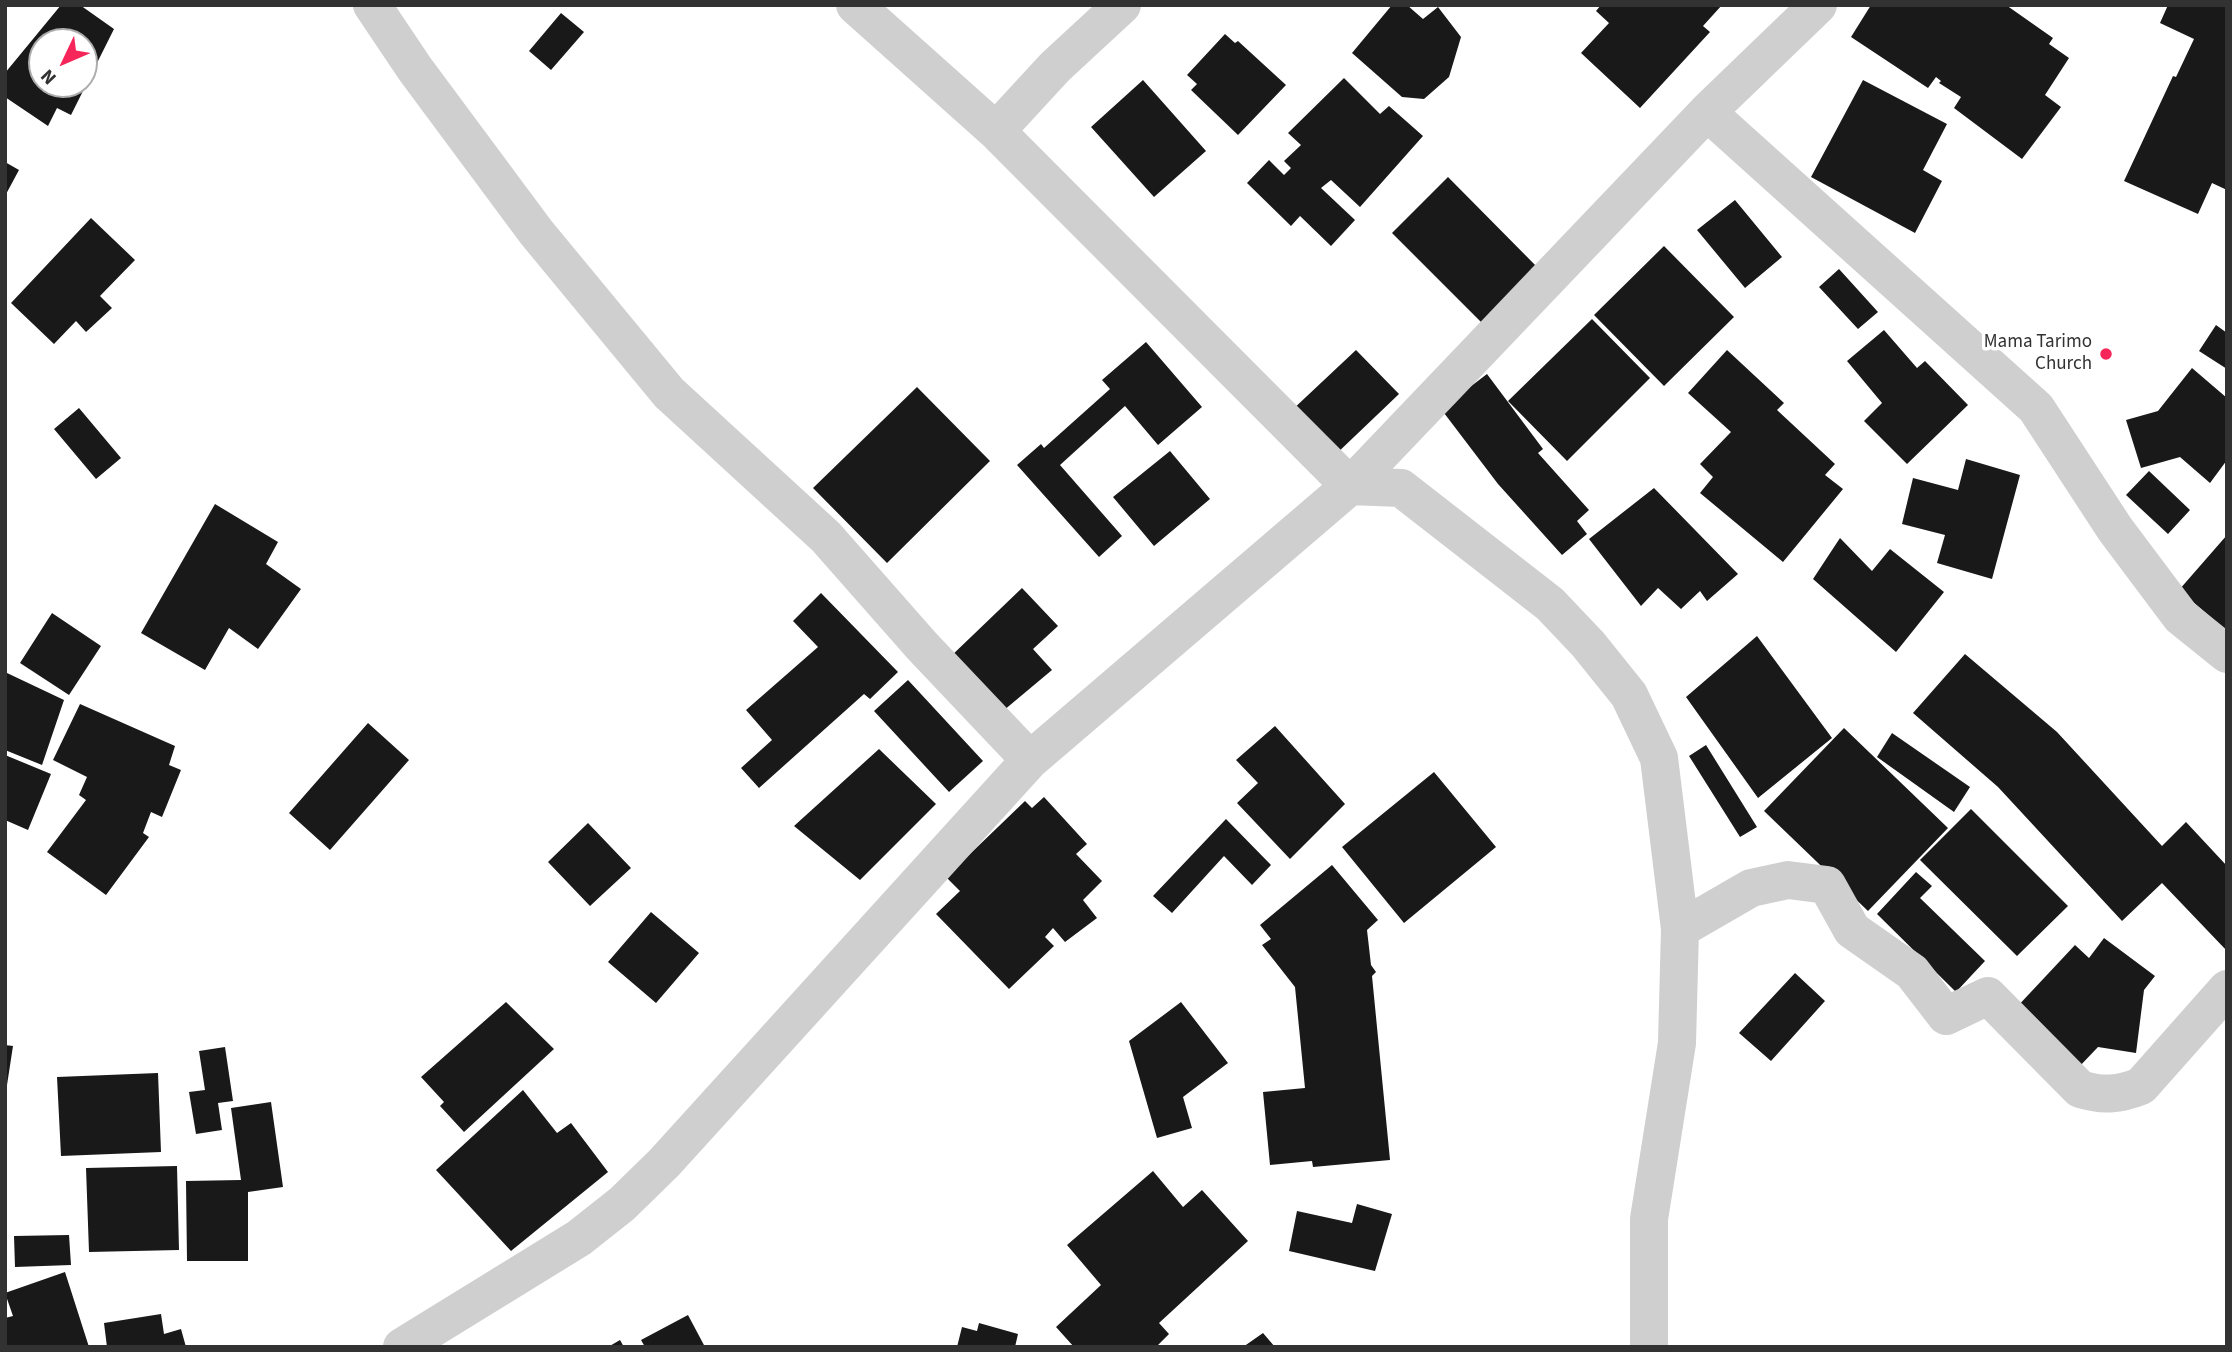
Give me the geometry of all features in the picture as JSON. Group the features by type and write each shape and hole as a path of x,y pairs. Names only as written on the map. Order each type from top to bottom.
{"street":[{"path":"372,5 415,69 536,232 669,393 826,537 922,646 1030,760"},
{"path":"855,5 996,131 1350,485 1401,488 1550,604 1588,644 1629,695 1659,758 1679,929 1677,1043 1649,1219 1649,1347"},
{"path":"996,131 1055,67 1122,5"},
{"path":"402,1347 579,1238 622,1204 664,1163 1030,760 1350,485 1707,112 1818,5"},
{"path":"1707,112 2036,408 2115,529 2181,617 2227,654"},
{"path":"1679,929 1751,888 1788,880 1827,885 1852,930 1912,972 1946,1016 1988,996 2080,1089 2099,1095 2124,1093 2141,1086 2227,989"}],"building":[{"path":"61,5 80,5 114,29 98,61 98,28 42,28"},
{"path":"1392,5 1407,5 1423,19 1438,7 1461,37 1449,77 1424,99 1402,97 1352,53"},
{"path":"1601,5 1722,5 1703,26 1710,32 1640,108 1581,53 1609,23 1596,11"},
{"path":"1871,5 2006,5 2053,38 2049,44 2069,58 2045,95 2061,107 2022,159 1954,108 1961,97 1939,83 1941,81 1936,77 1928,88 1851,37"},
{"path":"2168,5 2227,5 2227,190 2212,183 2198,214 2124,181 2173,76 2176,77 2194,39 2160,23"},
{"path":"561,13 584,32 551,70 529,51"},
{"path":"1225,34 1235,43 1238,41 1286,85 1238,135 1191,90 1197,84 1187,75"},
{"path":"28,45 28,98 80,98 71,115 57,108 48,126 5,97 5,73"},
{"path":"1344,78 1380,114 1389,106 1423,136 1360,207 1331,180 1321,188 1355,220 1331,246 1300,216 1291,226 1247,183 1269,160 1284,175 1291,168 1284,161 1301,145 1288,133"},
{"path":"1143,80 1206,151 1154,197 1091,127"},
{"path":"1863,80 1947,124 1923,170 1942,181 1915,233 1811,177"},
{"path":"5,162 19,170 5,196"},
{"path":"1448,177 1543,273 1488,329 1392,233"},
{"path":"1735,200 1782,257 1745,288 1697,230"},
{"path":"91,218 135,260 100,296 112,308 86,332 76,321 54,344 11,303"},
{"path":"1664,246 1734,317 1664,386 1594,315"},
{"path":"1839,269 1878,312 1858,329 1819,287"},
{"path":"1592,319 1650,378 1567,461 1508,401"},
{"path":"2216,325 2227,333 2227,369 2199,351"},
{"path":"1884,330 1917,368 1925,361 1968,405 1907,464 1864,421 1882,403 1847,361"},
{"path":"1146,342 1202,407 1158,445 1125,406 1060,465 1122,536 1099,557 1017,465 1041,444 1044,448 1110,389 1102,380"},
{"path":"1356,350 1399,394 1333,457 1290,412"},
{"path":"1727,350 1784,403 1777,410 1835,464 1825,475 1843,489 1783,562 1700,493 1713,477 1700,464 1731,432 1688,393"},
{"path":"2192,368 2227,398 2227,460 2210,483 2180,457 2141,468 2126,420 2158,411"},
{"path":"1487,374 1543,449 1538,453 1589,510 1577,521 1587,534 1562,555 1498,484 1441,409"},
{"path":"917,387 990,461 887,563 813,488"},
{"path":"79,408 121,458 96,479 54,429"},
{"path":"1170,451 1210,499 1154,546 1113,497"},
{"path":"1966,459 2020,475 1992,579 1937,563 1945,535 1902,524 1913,478 1958,490"},
{"path":"2149,471 2190,510 2168,534 2126,495"},
{"path":"1654,488 1738,574 1707,601 1700,591 1681,609 1658,588 1641,606 1589,539"},
{"path":"215,504 278,542 266,564 301,589 258,649 229,628 205,670 141,633"},
{"path":"2227,535 2227,631 2179,590"},
{"path":"1840,538 1872,571 1890,549 1944,592 1896,652 1813,579"},
{"path":"1022,588 1058,626 1033,649 1052,670 997,716 948,659"},
{"path":"821,593 898,672 870,699 864,694 759,788 741,768 772,740 746,710 818,647 793,621"},
{"path":"52,613 101,646 69,695 20,663"},
{"path":"1757,636 1832,738 1758,798 1686,697"},
{"path":"1965,654 2057,732 2162,846 2186,822 2227,866 2227,951 2162,883 2122,921 1998,787 1913,713"},
{"path":"7,673 64,700 42,765 5,750"},
{"path":"908,680 983,761 949,792 874,711"},
{"path":"80,704 175,746 169,765 181,770 162,817 151,812 143,833 149,837 106,895 47,852 86,800 79,795 87,777 53,760"},
{"path":"368,723 409,760 330,850 289,813"},
{"path":"1275,726 1345,804 1290,859 1237,803 1258,783 1236,760"},
{"path":"1844,728 1948,828 1868,911 1764,811"},
{"path":"1892,733 1970,787 1954,812 1877,757"},
{"path":"1706,745 1757,827 1740,837 1689,756"},
{"path":"879,749 936,804 860,880 794,826"},
{"path":"5,755 51,774 28,830 5,820"},
{"path":"1434,772 1496,847 1404,923 1342,847"},
{"path":"1044,797 1087,844 1076,854 1102,881 1083,900 1097,918 1065,942 1053,928 1045,937 1054,946 1009,989 936,914 960,891 946,877 1025,801 1032,808"},
{"path":"1971,809 2068,906 2017,956 1920,860"},
{"path":"1226,819 1271,865 1252,885 1224,856 1172,913 1153,896"},
{"path":"588,823 631,868 590,906 548,862"},
{"path":"1332,865 1378,920 1367,930 1371,965 1376,972 1372,976 1390,1160 1313,1167 1312,1161 1270,1165 1263,1092 1305,1088 1295,987 1262,945 1271,939 1260,925"},
{"path":"1916,872 1932,886 1920,898 1985,961 1956,992 1877,914"},
{"path":"651,912 699,953 656,1003 608,962"},
{"path":"2104,938 2155,976 2144,990 2136,1053 2098,1047 2078,1068 2015,1009 2075,945 2089,958"},
{"path":"1795,973 1825,1001 1771,1061 1739,1033"},
{"path":"506,1002 554,1049 464,1132 440,1106 444,1102 421,1077"},
{"path":"1181,1002 1228,1063 1183,1097 1192,1128 1157,1138 1129,1041"},
{"path":"5,1045 13,1046 7,1085 5,1085"},
{"path":"225,1047 233,1101 218,1103 222,1130 196,1134 189,1092 205,1090 199,1051"},
{"path":"158,1073 161,1152 61,1156 57,1077"},
{"path":"523,1090 557,1133 571,1123 608,1172 511,1251 436,1170"},
{"path":"271,1102 283,1187 248,1192 248,1261 187,1261 186,1181 241,1180 231,1108"},
{"path":"177,1166 179,1250 89,1252 86,1168"},
{"path":"1153,1171 1183,1207 1202,1190 1248,1241 1159,1323 1169,1334 1156,1347 1074,1347 1056,1327 1101,1285 1067,1245"},
{"path":"1357,1204 1392,1214 1375,1271 1289,1251 1297,1211 1352,1223"},
{"path":"69,1235 71,1265 15,1267 14,1236"},
{"path":"65,1272 89,1347 5,1347 5,1318 13,1316 5,1293"},
{"path":"161,1314 164,1334 181,1329 186,1347 107,1347 104,1323"},
{"path":"688,1315 705,1347 645,1347 641,1340"},
{"path":"979,1323 1018,1334 1015,1347 957,1347 962,1327 977,1331"},
{"path":"1263,1333 1275,1347 1243,1347"},
{"path":"620,1340 624,1347 608,1347"}],"place":[{"name":"Mama Tarimo Church","path":"2106,354"}]}
